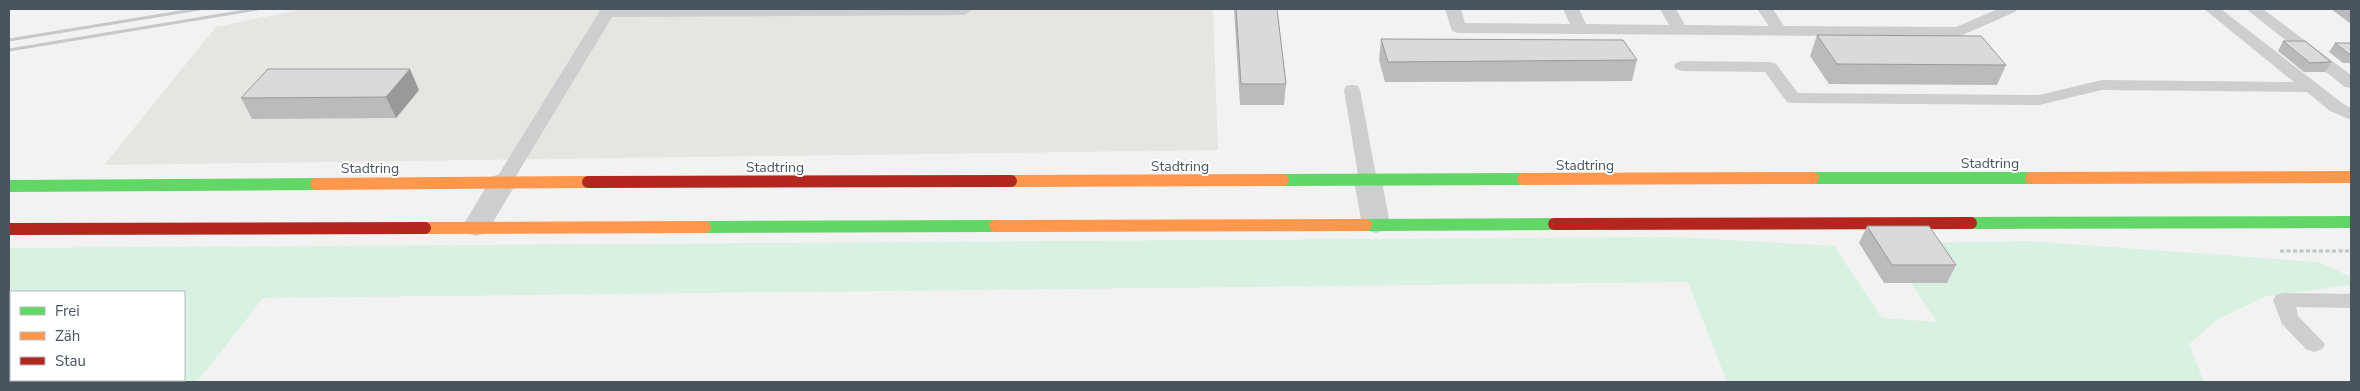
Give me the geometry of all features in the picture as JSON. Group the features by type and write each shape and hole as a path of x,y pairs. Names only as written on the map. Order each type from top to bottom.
{"main road":[{"name":"Stadtring","path":"9,186 503,182 2351,177"},
{"path":"9,229 2351,222"}],"street":[{"path":"1368,181 1376,224"},
{"path":"476,227 503,182"}],"lane":[{"path":"1453,9 1458,28 1958,32 1982,14 2010,9"},
{"path":"1571,9 1580,30"},
{"path":"1668,9 1680,30"},
{"path":"1765,9 1780,31"},
{"path":"2212,9 2336,107 2351,114"},
{"path":"2254,9 2351,83"},
{"path":"503,182 607,12 964,10"},
{"path":"1682,66 1770,67 1793,98 2039,100 2102,85 2312,87"},
{"path":"1352,90 1368,181"},
{"path":"2314,344 2289,319 2283,300 2351,301"}],"shaded area":[{"path":"303,9 1213,9 1218,150 104,165 216,27"}],"green space":[{"path":"1674,237 1834,246 1882,318 1937,322 1911,283 1920,243 2027,241 2318,262 2351,277 2351,285 2267,296 2218,319 2189,344 2204,382 1727,382 1688,282 263,298 197,382 9,382 9,248"}],"building":[{"path":"1236,9 1277,9 1286,84 1241,84"},
{"path":"1817,35 1981,36 2006,65 1837,64"},
{"path":"1381,39 1623,40 1637,60 1388,62"},
{"path":"2283,41 2305,41 2331,62 2310,63"},
{"path":"2335,43 2351,43 2351,54 2349,54"},
{"path":"268,69 410,69 386,97 241,98"},
{"path":"1867,226 1929,226 1956,265 1892,265"}],"railway":[{"path":"9,40 199,9"},
{"path":"9,50 257,9"}],"traffic: fast":[{"path":"1813,178 2031,178"},
{"path":"1283,180 1523,179"},
{"path":"9,186 316,184"},
{"path":"1971,223 2351,222"},
{"path":"1366,225 1554,224"},
{"path":"705,227 995,226"}],"traffic: slow":[{"path":"2031,178 2351,177"},
{"path":"1523,179 1813,178"},
{"path":"1011,181 1283,180"},
{"path":"316,184 588,182"},
{"path":"995,226 1366,225"},
{"path":"425,228 705,227"}],"traffic: jam":[{"path":"588,182 1011,181"},
{"path":"1554,224 1971,223"},
{"path":"9,229 425,228"}]}
